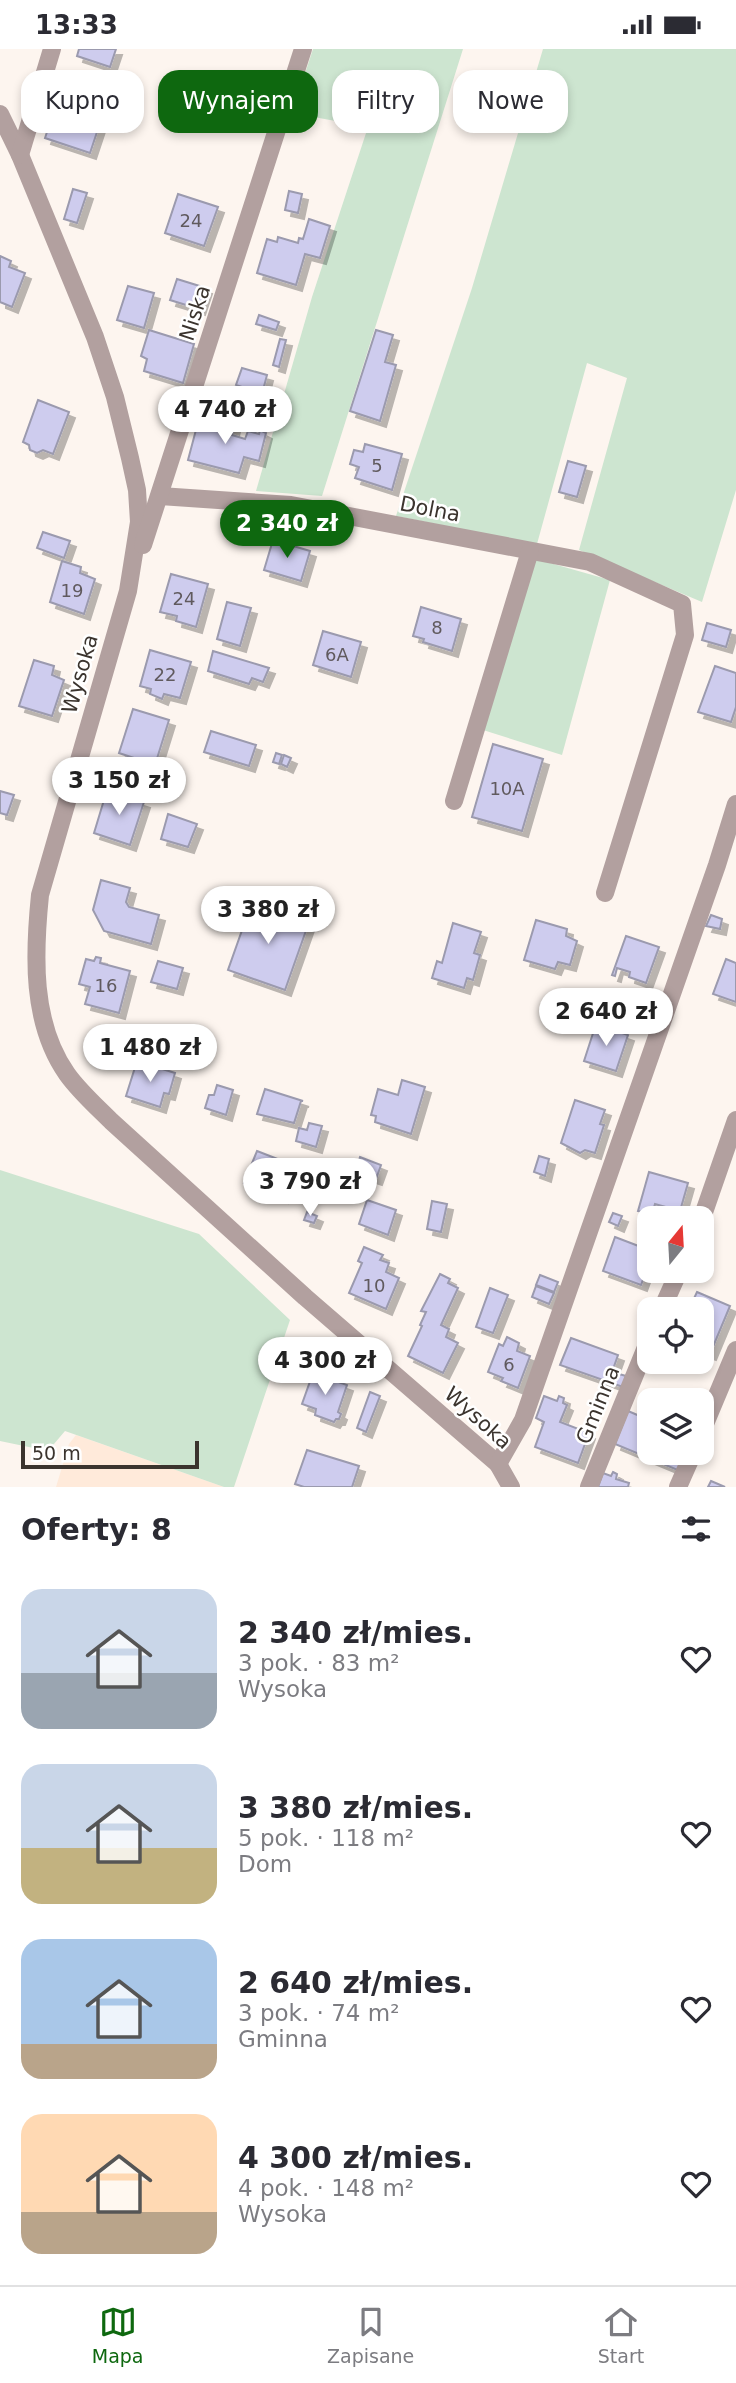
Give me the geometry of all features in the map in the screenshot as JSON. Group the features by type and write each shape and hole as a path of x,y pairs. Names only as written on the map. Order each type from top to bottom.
{"street":[{"path":"19,155 52,49"},
{"name":"Niska","path":"128,591 303,49"},
{"name":"Wysoka","path":"0,114 95,337 121,422 137,490 139,522 128,591 40,895 35,944 41,1009 50,1042 66,1073 111,1121 305,1297 498,1465 511,1487"},
{"name":"Dolna","path":"160,496 291,505 590,562 682,604 685,635 605,893"},
{"path":"454,801 530,551"},
{"path":"498,1465 523,1420 736,804"},
{"path":"706,1206 736,1121"},
{"path":"714,1402 736,1350"},
{"name":"Gminna","path":"589,1487 637,1369"},
{"path":"678,1487 687,1465"}],"shaded area":[{"path":"76,1435 224,1487 56,1487 69,1444"}],"green space":[{"path":"313,49 463,49 456,70 453,70 453,81 439,125 439,70 332,70 332,120 318,118 318,70 306,70"},
{"path":"543,49 736,49 736,490 702,602 579,550 627,378 587,363 537,544 396,516 472,288 518,133 568,133 568,70 537,70"},
{"path":"366,133 437,133 322,496 256,491 312,297"},
{"path":"536,559 610,580 562,755 483,730"},
{"path":"0,1170 199,1234 290,1320 234,1487 224,1487 65,1431 48,1451 0,1441"}],"building":[{"path":"79,49 116,49 110,67 77,56"},
{"path":"47,133 97,133 90,153 45,138"},
{"path":"73,189 87,193 77,223 64,219"},
{"path":"289,191 302,194 298,213 285,210"},
{"path":"178,194 218,207 204,246 165,233"},
{"path":"309,219 330,226 320,258 305,254 296,285 257,273 267,239 277,242 278,237 298,243 299,238 303,239"},
{"path":"0,256 11,261 9,267 25,273 12,307 0,302"},
{"path":"177,279 206,288 199,309 170,300"},
{"path":"128,286 154,293 144,328 117,320"},
{"path":"259,315 279,322 276,330 256,324"},
{"path":"149,330 194,344 183,383 144,371 147,359 141,356"},
{"path":"376,330 393,335 385,362 396,365 380,421 350,411"},
{"path":"280,339 286,340 279,367 273,365"},
{"path":"242,368 267,375 262,394 236,385"},
{"path":"38,400 69,412 53,454 43,450 37,453 23,442"},
{"path":"206,419 234,426 232,435 245,439 248,431 259,434 260,430 266,433 259,461 244,457 239,473 188,460 197,426 203,428"},
{"path":"365,444 402,454 392,490 355,478 359,467 350,464 354,450 363,452"},
{"path":"568,461 586,466 577,497 559,492"},
{"path":"43,532 70,541 64,558 37,548"},
{"path":"273,540 310,551 301,581 264,570"},
{"path":"62,561 81,567 80,573 95,579 84,614 50,602"},
{"path":"171,574 208,584 196,627 176,621 177,616 160,612"},
{"path":"227,602 251,608 240,646 217,639"},
{"path":"421,607 461,619 452,651 413,636"},
{"path":"707,623 731,630 726,647 702,640"},
{"path":"323,631 361,642 351,677 313,665"},
{"path":"150,650 191,662 180,698 164,694 162,699 150,694 151,689 140,686"},
{"path":"213,651 269,668 263,682 252,678 249,684 208,671"},
{"path":"34,660 54,666 52,675 64,680 52,716 19,706"},
{"path":"715,666 736,673 736,707 731,722 698,712"},
{"path":"133,709 169,720 155,765 119,753"},
{"path":"211,731 256,745 249,766 204,752"},
{"path":"493,744 543,759 522,831 472,817"},
{"path":"276,753 282,755 279,764 273,762"},
{"path":"284,755 291,758 287,767 281,764"},
{"path":"107,790 144,802 130,845 94,833"},
{"path":"0,791 14,795 7,815 0,813"},
{"path":"168,814 197,824 188,847 161,839"},
{"path":"101,880 130,888 126,902 129,907 159,915 151,944 104,931 93,910"},
{"path":"252,902 309,922 285,990 228,970"},
{"path":"711,915 722,919 720,929 706,926"},
{"path":"536,920 567,929 566,936 577,941 570,965 558,962 555,969 524,960"},
{"path":"453,923 481,932 474,953 480,955 473,980 467,978 464,988 432,978 437,961 442,963"},
{"path":"626,936 659,947 646,983 629,977 630,972 617,968 615,976 612,975"},
{"path":"96,957 101,958 100,963 130,971 119,1013 85,1004 90,987 79,984 86,959 94,961"},
{"path":"726,959 736,963 736,1002 713,994"},
{"path":"158,961 183,968 177,989 151,982"},
{"path":"596,1024 628,1035 616,1071 584,1061"},
{"path":"137,1061 175,1073 169,1094 164,1093 160,1107 126,1096"},
{"path":"402,1080 425,1087 411,1134 375,1122 376,1116 371,1115 378,1089 398,1095"},
{"path":"217,1085 233,1090 226,1115 205,1108 209,1095 214,1095"},
{"path":"265,1089 303,1101 294,1123 257,1114"},
{"path":"575,1100 605,1110 600,1124 604,1125 595,1153 585,1150 580,1153 561,1143"},
{"path":"309,1123 322,1126 316,1147 296,1141 299,1128 307,1130"},
{"path":"257,1151 301,1168 291,1196 283,1193 282,1197 244,1183"},
{"path":"539,1156 549,1159 545,1176 534,1172"},
{"path":"360,1157 381,1165 376,1179 355,1172"},
{"path":"649,1172 688,1183 681,1206 639,1206"},
{"path":"367,1200 396,1210 388,1235 359,1224"},
{"path":"432,1201 447,1204 441,1232 427,1229"},
{"path":"307,1212 317,1216 314,1223 304,1220"},
{"path":"613,1213 622,1216 618,1226 609,1222"},
{"path":"615,1237 637,1245 637,1283 642,1283 641,1285 603,1271"},
{"path":"364,1247 383,1255 380,1260 389,1263 386,1272 399,1278 386,1309 349,1293 362,1263 358,1261"},
{"path":"440,1274 450,1279 448,1283 458,1288 441,1325 449,1329 446,1337 458,1343 443,1373 408,1356 422,1326 420,1325 426,1312 421,1311"},
{"path":"540,1275 558,1282 554,1292 536,1285"},
{"path":"536,1286 554,1293 549,1304 532,1297"},
{"path":"490,1288 508,1295 493,1333 476,1327"},
{"path":"697,1292 709,1297 695,1297"},
{"path":"714,1299 730,1306 714,1344"},
{"path":"507,1337 519,1343 517,1351 530,1356 518,1388 488,1372 499,1344 503,1346"},
{"path":"571,1338 618,1355 612,1372 626,1376 623,1387 560,1365"},
{"path":"313,1373 347,1385 338,1412 341,1414 334,1422 315,1415 316,1409 302,1404"},
{"path":"370,1392 380,1396 366,1432 357,1428"},
{"path":"544,1396 557,1401 559,1396 564,1398 563,1403 567,1405 560,1422 589,1433 578,1463 535,1447 544,1422 536,1418"},
{"path":"628,1411 637,1415 637,1453 615,1444"},
{"path":"307,1450 359,1466 352,1487 304,1487 295,1484"},
{"path":"666,1465 682,1465 680,1471"},
{"path":"613,1472 617,1474 616,1479 629,1483 628,1487 598,1487 603,1473 611,1476"},
{"path":"711,1481 725,1487 708,1487"}]}
